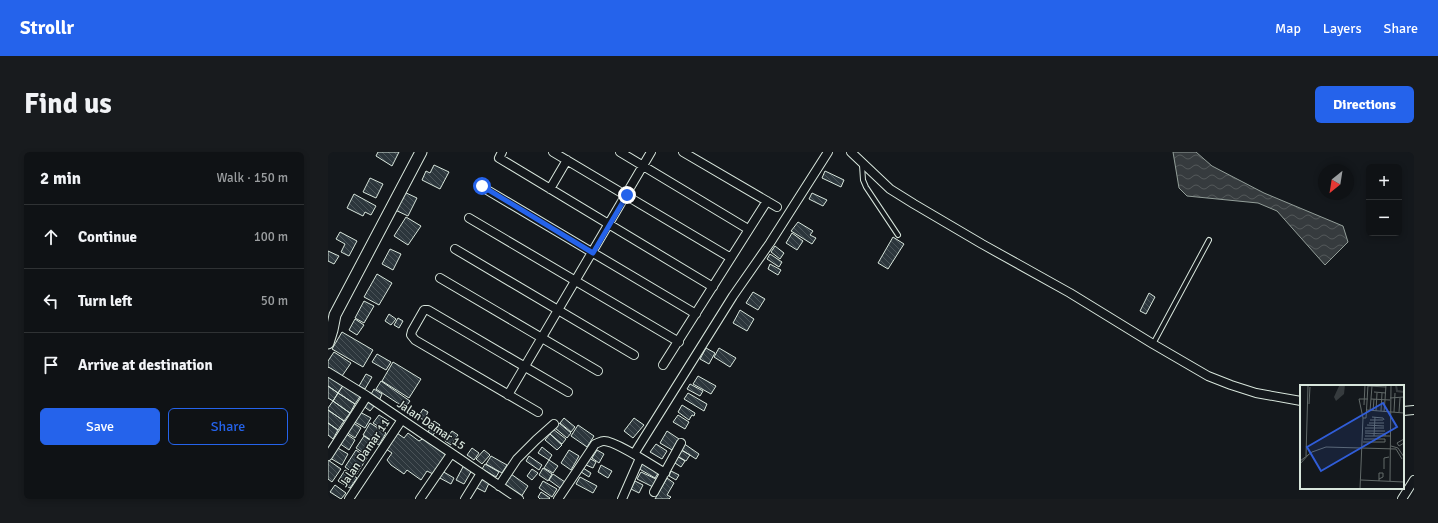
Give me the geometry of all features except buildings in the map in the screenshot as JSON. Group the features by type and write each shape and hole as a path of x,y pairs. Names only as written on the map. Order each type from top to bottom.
{"street":[{"path":"328,343 335,315 421,152"},
{"path":"502,152 499,158 713,287"},
{"path":"553,152 731,258"},
{"path":"620,152 748,229"},
{"path":"508,395 593,253 651,152"},
{"path":"683,152 777,207"},
{"path":"622,499 637,456 729,303 770,243 828,152"},
{"path":"851,152 890,189 982,244 1070,293 1208,376 1256,393 1300,401"},
{"path":"550,188 567,160"},
{"path":"482,186 696,314"},
{"path":"663,365 767,201"},
{"path":"469,218 679,342"},
{"path":"455,249 634,355"},
{"path":"440,278 598,371"},
{"path":"538,412 415,340 411,335 412,331 424,310 428,310 568,392"},
{"name":"Jalan Damar 15","path":"328,372 367,396 401,421 500,486 508,496 520,499"},
{"path":"328,456 367,396"},
{"path":"1404,411 1414,410"},
{"name":"Jalan Damar 11","path":"349,499 401,421"},
{"path":"500,486 517,459 554,424"},
{"path":"558,499 595,444 602,441 610,442 665,473"},
{"path":"654,492 681,443"},
{"path":"420,499 451,454"},
{"path":"464,499 482,474"},
{"path":"1402,499 1414,480"}],"lane":[{"path":"862,164 863,180 866,187 898,235"},
{"path":"1153,344 1209,240"}],"water":[{"path":"1173,152 1196,152 1212,166 1264,193 1343,226 1348,242 1325,265 1277,211 1258,203 1187,196 1179,188"}],"route":[{"path":"482,186 593,253 627,195"}]}
